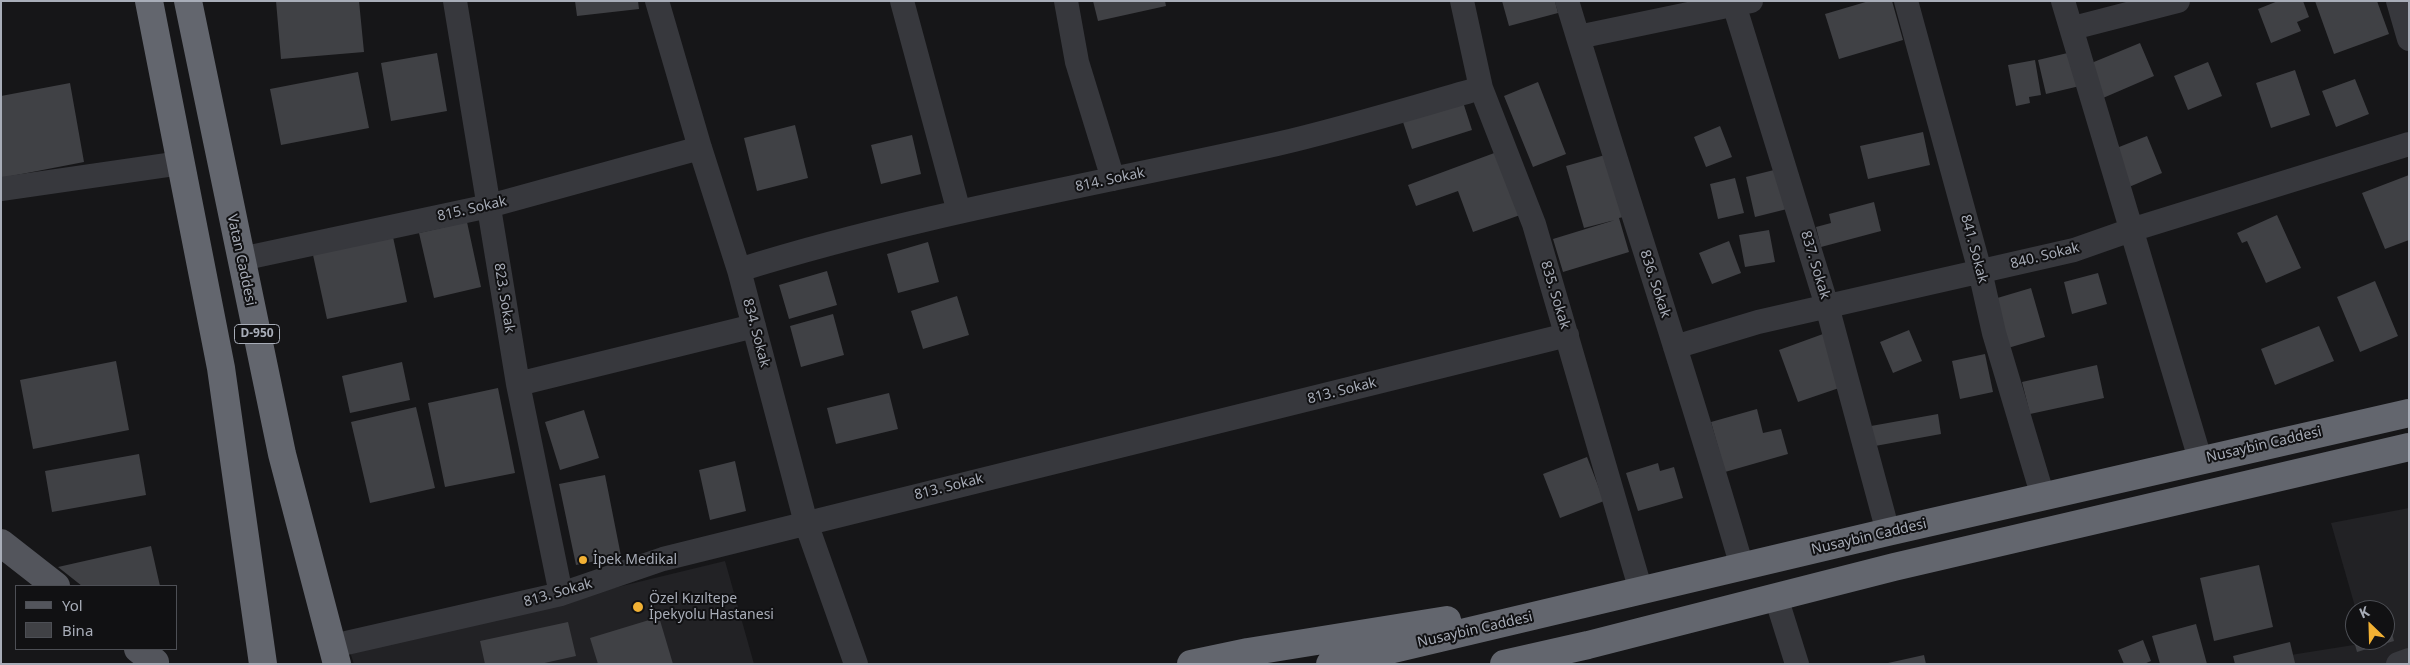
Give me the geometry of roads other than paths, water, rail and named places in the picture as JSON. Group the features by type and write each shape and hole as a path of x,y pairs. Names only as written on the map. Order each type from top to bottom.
{"highway":[{"name":"D-950","path":"149,1 221,368 263,664"},
{"name":"Vatan Caddesi","path":"188,1 282,454 335,655"},
{"name":"Nusaybin Caddesi","path":"1330,664 2200,459 2409,413"},
{"path":"1504,664 1588,645 1894,567 2409,447"},
{"path":"1192,664 1248,652 1390,628 1641,591"},
{"path":"1534,664 1588,645"}],"main road":[{"path":"1,543 55,585"}],"street":[{"name":"823. Sokak","path":"455,1 518,384 561,594"},
{"name":"834. Sokak","path":"657,1 700,148 740,270 806,523 856,664"},
{"path":"902,1 959,212"},
{"path":"1066,1 1077,62 1113,180"},
{"name":"835. Sokak","path":"1462,1 1481,88 1534,224 1641,591"},
{"name":"836. Sokak","path":"1567,1 1742,567"},
{"name":"841. Sokak","path":"1906,1 1980,271 1994,333 2043,497"},
{"path":"2063,1 2073,28 2200,459"},
{"path":"2073,28 2178,1"},
{"path":"2398,1 2409,39"},
{"path":"1578,37 1740,3"},
{"name":"837. Sokak","path":"1740,3 1827,306 1888,532"},
{"name":"814. Sokak","path":"740,270 782,256 959,212 1280,143 1481,88"},
{"name":"840. Sokak","path":"1675,347 1758,322 2074,250 2131,230 2409,144"},
{"name":"815. Sokak","path":"241,259 489,206 700,148"},
{"path":"1,189 181,163"},
{"path":"518,384 754,326"},
{"name":"813. Sokak","path":"335,655 561,594 663,559 1567,335"},
{"path":"1776,597 1797,664"},
{"path":"2398,664 2409,660"}],"place":[{"name":"İpek Medikal","path":"583,560"},
{"name":"Özel Kızıltepe İpekyolu Hastanesi","path":"638,607"}]}
